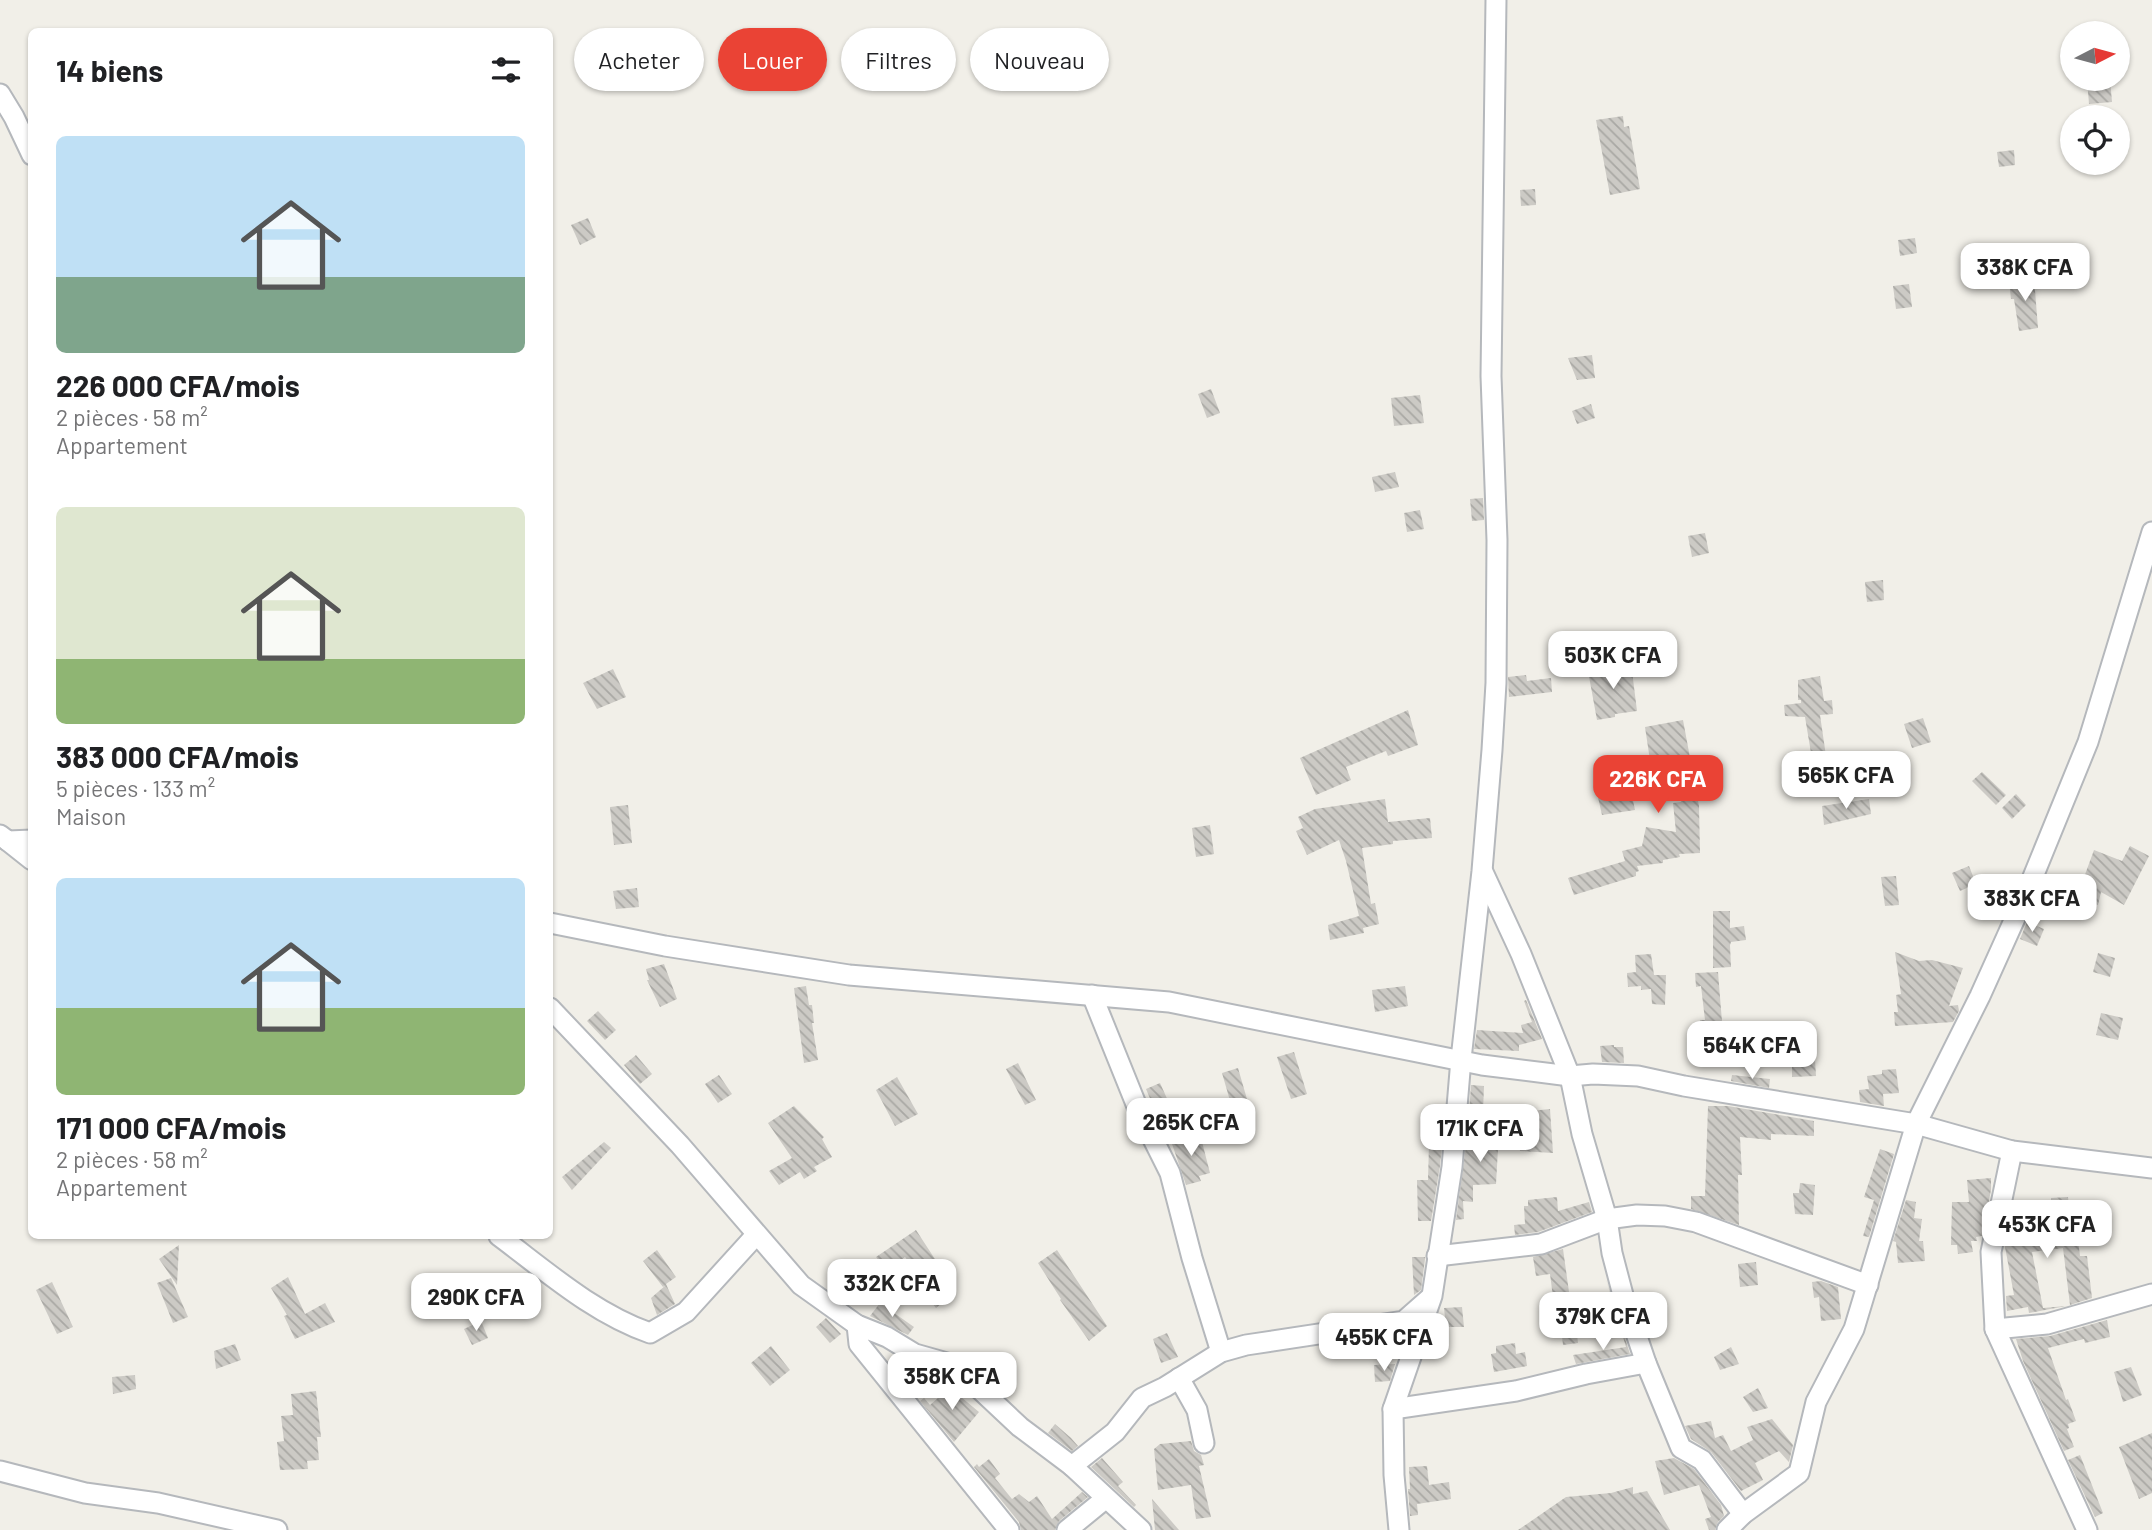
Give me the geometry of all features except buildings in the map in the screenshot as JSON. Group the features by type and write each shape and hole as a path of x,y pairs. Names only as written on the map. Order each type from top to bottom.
{"street":[{"path":"1399,1530 1394,1475 1393,1409 1432,1296 1452,1167 1482,871 1496,683 1497,540 1491,376 1496,0"},
{"path":"0,94 28,147"},
{"path":"1727,1530 1743,1514 1799,1472 1816,1402 1854,1329 1916,1124 2003,945 2088,742 2152,532"},
{"path":"4,838 28,841"},
{"path":"4,838 28,857"},
{"path":"1482,871 1521,954 1570,1076 1582,1134 1607,1219 1612,1253 1623,1295 1646,1363 1681,1448 1702,1460 1743,1514"},
{"path":"553,924 665,946 849,975 1169,1002 1362,1042 1517,1070 1570,1076 1637,1076 1916,1124 2012,1151 2151,1173"},
{"path":"1092,995 1138,1109 1170,1173 1192,1258 1221,1352"},
{"path":"553,1011 680,1145 801,1285 857,1325 887,1336 915,1354 954,1365 1020,1427 1072,1466 1141,1530"},
{"path":"2012,1151 1991,1252 1994,1329 2087,1530"},
{"path":"1437,1256 1541,1244 1607,1219 1637,1215 1665,1216 1696,1222 1868,1285"},
{"path":"503,1239 578,1295 627,1325 650,1333 686,1312 756,1235"},
{"path":"1994,1329 2047,1324 2152,1294"},
{"path":"1072,1466 1115,1432 1142,1398 1221,1352 1246,1345 1404,1321 1432,1296"},
{"path":"857,1325 859,1344 1009,1530"},
{"path":"1393,1409 1516,1391 1646,1363"},
{"path":"1179,1378 1197,1410 1204,1443"},
{"path":"0,1471 85,1493 158,1503 277,1530"},
{"path":"1067,1530 1105,1499"}]}
